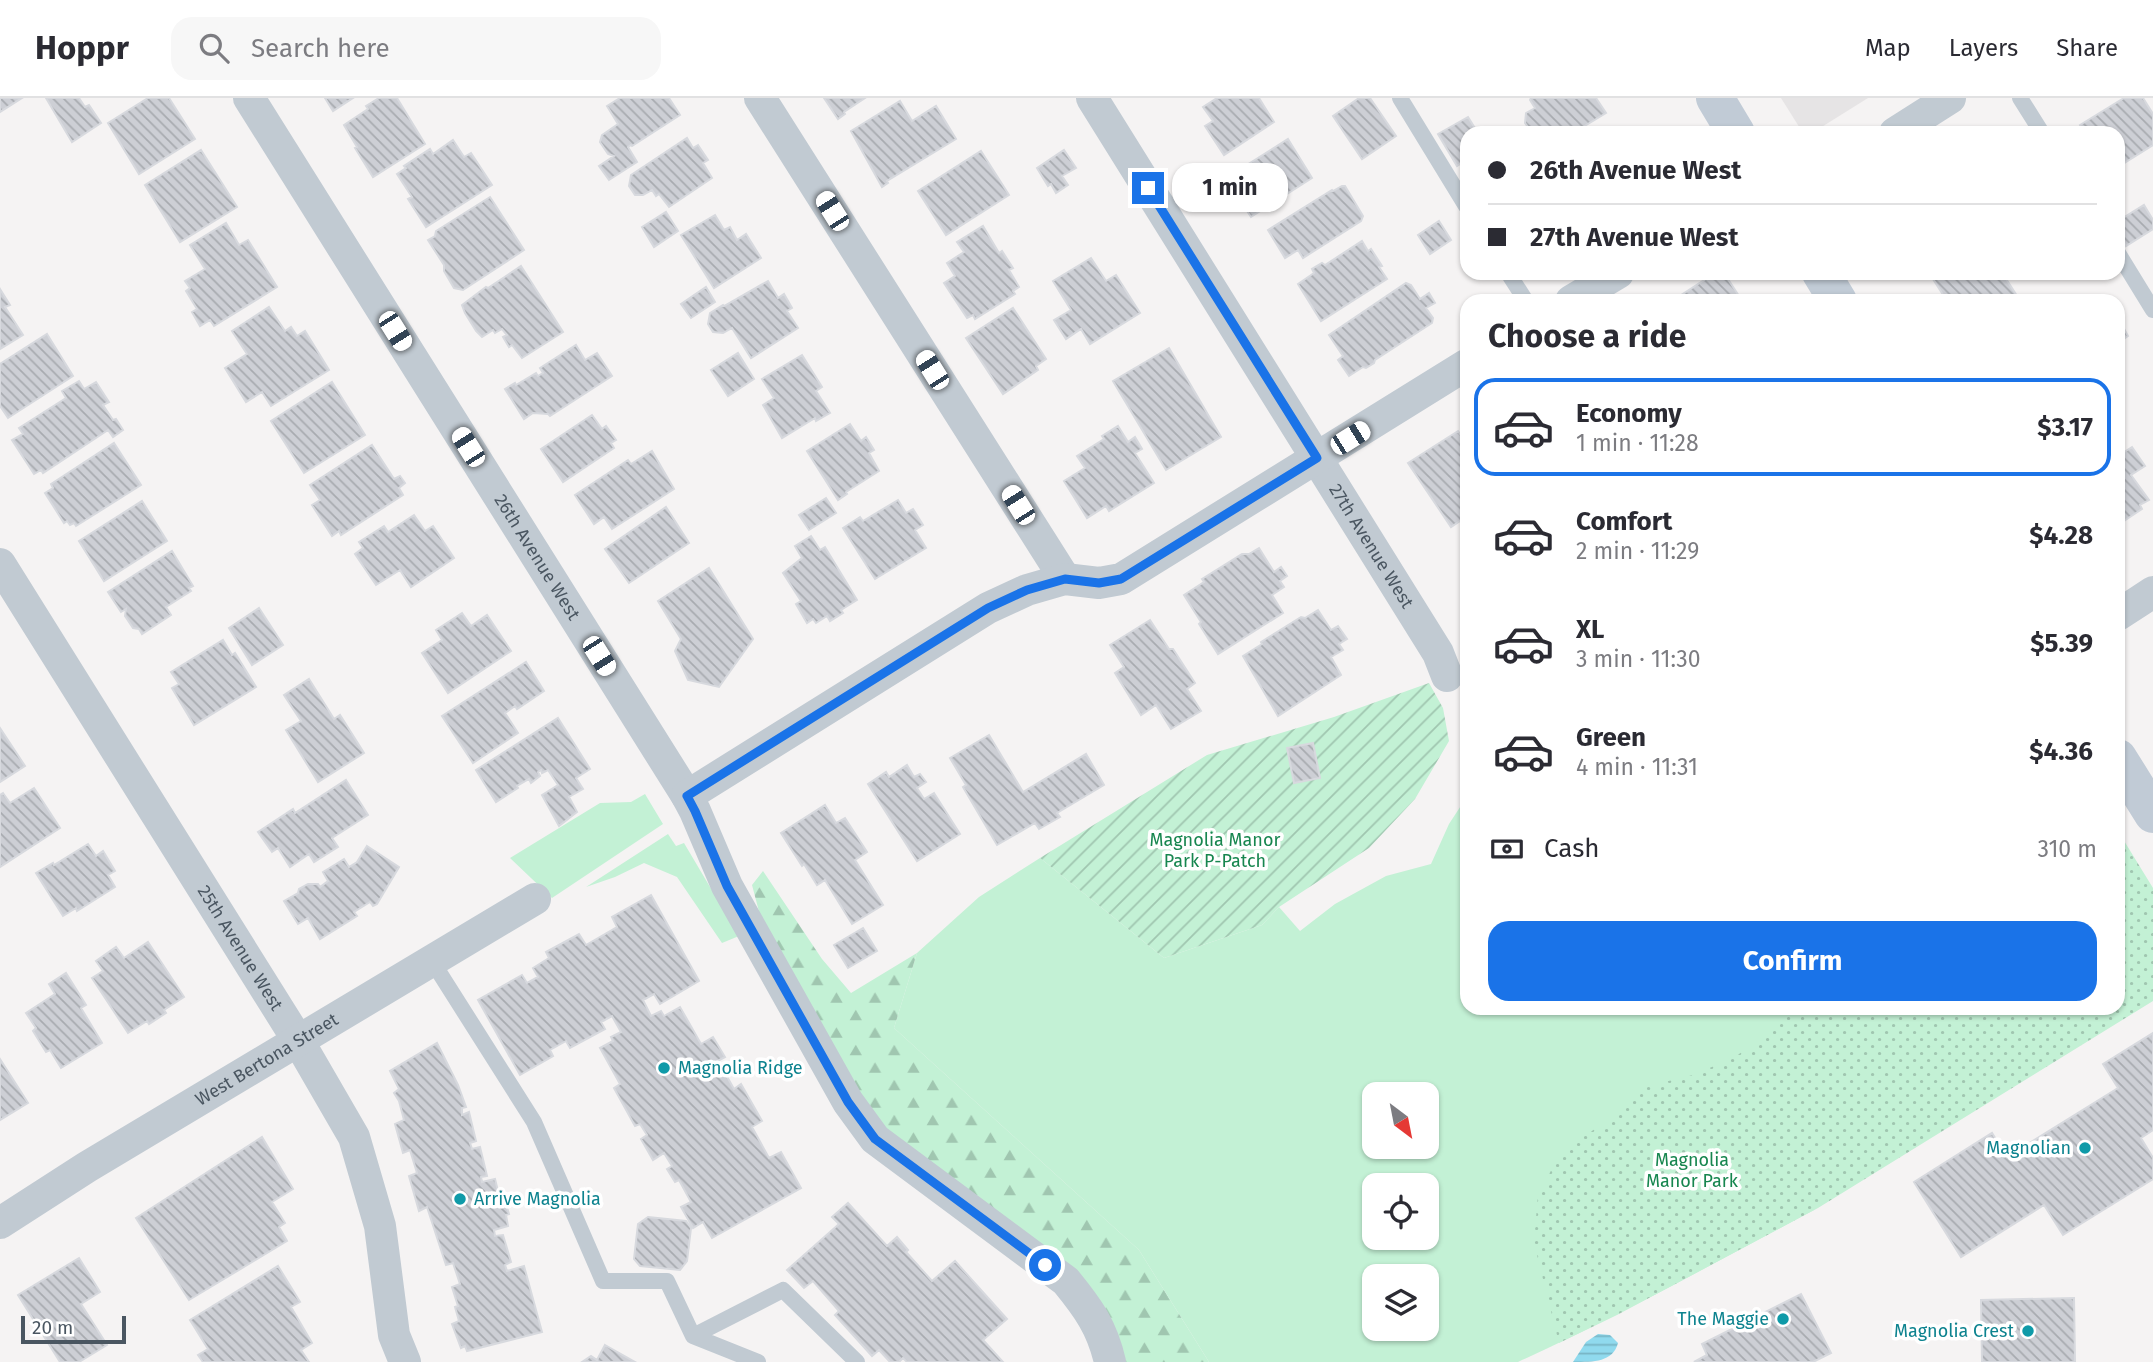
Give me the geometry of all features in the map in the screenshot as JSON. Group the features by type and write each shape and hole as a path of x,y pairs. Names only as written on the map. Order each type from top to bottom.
{"street":[{"name":"26th Avenue West","path":"249,98 687,796 727,886 848,1102 875,1139 1066,1281 1090,1309 1106,1345 1110,1362"},
{"path":"760,98 1065,579"},
{"name":"27th Avenue West","path":"1092,98 1438,653 1447,676"},
{"path":"1715,98 1732,126"},
{"path":"1906,126 1950,98"},
{"path":"1583,294 1606,280"},
{"path":"687,796 988,608 1027,590 1065,579 1099,583 1121,579 1460,369"},
{"name":"25th Avenue West","path":"0,564 299,1042 354,1137 380,1226 394,1335 405,1362"},
{"path":"2125,610 2153,592"},
{"path":"2125,769 2153,814"},
{"name":"West Bertona Street","path":"0,1223 87,1167 535,899"}],"lane":[{"path":"1400,98 1460,196"},
{"path":"2020,98 2038,126"},
{"path":"2125,264 2153,310"},
{"path":"432,961 534,1122 603,1282 667,1281 693,1336 758,1362"},
{"path":"693,1336 783,1290 857,1362"}],"shaded area":[{"path":"1781,98 1868,98 1823,126 1799,126"}],"green space":[{"name":"Magnolia Manor Park P-Patch","path":"1429,683 1443,708 1449,741 1415,799 1369,848 1279,907 1262,925 1164,958 1040,858 1207,755 1334,717"},
{"path":"645,794 663,824 552,898 510,858 600,803 631,802"},
{"path":"1460,807 1460,1015 1830,1015 1814,1210 1630,1307 1518,1362 1209,1362 1139,1250 894,1028 917,953 979,897 1040,858 1164,958 1262,925 1279,907 1300,931 1335,904 1386,876 1431,864 1449,824"},
{"path":"668,834 676,846 684,843 739,936 722,943 677,877 644,863 586,887"},
{"name":"Magnolia Manor Park","path":"2125,842 2153,888 2153,1001 1818,1208 1559,1343 1534,1243 1538,1194 1563,1149 1619,1114 1644,1087 1693,1075 1733,1058 1772,1032 1785,1015 2125,1015"},
{"path":"763,871 822,959 851,993 917,953 894,1028 1139,1250 1209,1362 1100,1362 1058,1288 859,1119 772,961 752,885"}],"water":[{"path":"1598,1334 1610,1335 1618,1343 1612,1354 1602,1360 1573,1362 1586,1342"}],"building":[{"path":"0,98 22,98 0,112"},
{"path":"46,98 79,98 85,107 89,105 101,123 72,142"},
{"path":"148,98 169,98 195,139 139,174 108,123"},
{"path":"325,98 353,98 333,111"},
{"path":"379,98 397,98 425,144 373,177 344,125"},
{"path":"620,98 669,98 680,115 628,147 637,162 609,180 599,166 614,156 608,154 600,142 602,135 618,124 607,106"},
{"path":"824,98 865,98 838,119"},
{"path":"1217,98 1259,98 1274,122 1224,155 1205,126 1213,121 1203,107"},
{"path":"1359,98 1370,98 1396,136 1362,159 1333,116"},
{"path":"1596,98 1606,113 1585,126 1527,126 1526,113 1535,108 1530,100"},
{"path":"2124,98 2143,98 2153,114 2153,145 2125,163 2125,126 2080,125"},
{"path":"900,101 912,121 936,106 956,139 887,181 882,187 851,131"},
{"path":"1468,117 1474,126 1460,126 1460,164 1457,166 1438,134"},
{"path":"687,138 693,148 698,145 708,160 703,163 712,178 669,207 659,194 656,196 652,190 643,195 635,195 629,186 631,175"},
{"path":"1288,139 1312,178 1251,217 1232,194 1251,182 1242,168"},
{"path":"453,140 464,157 471,153 492,185 426,227 408,199 412,197 397,174 406,168 404,166 430,149 433,154"},
{"path":"201,150 237,207 180,242 145,185"},
{"path":"1064,150 1076,168 1062,176 1068,185 1056,193 1051,184 1048,186 1037,168"},
{"path":"981,151 1009,195 946,235 918,191"},
{"path":"1345,186 1363,216 1361,221 1303,258 1298,250 1285,258 1268,230"},
{"path":"490,197 524,250 463,290 454,288 444,271 444,265 428,240 435,236 436,231"},
{"path":"2144,205 2153,220 2153,229 2126,246 2125,217"},
{"path":"666,212 678,231 654,247 642,227"},
{"path":"715,215 724,230 730,227 737,240 746,234 761,258 714,288 681,235"},
{"path":"1439,221 1451,240 1430,254 1418,235"},
{"path":"226,223 239,245 248,240 277,287 214,326 210,320 200,326 192,312 197,309 186,291 190,288 185,281 205,269 190,245"},
{"path":"983,226 999,253 1002,251 1013,268 1009,270 1019,287 1013,291 1015,294 975,319 973,315 967,318 944,283 955,276 947,263 964,252 957,242"},
{"path":"1362,241 1368,251 1371,249 1387,279 1321,321 1298,284 1314,273 1312,269 1322,263 1325,265"},
{"path":"1091,258 1106,281 1116,275 1140,313 1090,344 1081,329 1066,339 1054,320 1071,310 1053,281"},
{"path":"521,266 563,332 522,358 512,345 509,347 503,337 507,335 502,329 495,333 493,330 482,337 462,305"},
{"path":"1704,280 1729,280 1738,294 1683,294"},
{"path":"1934,280 2007,280 2016,294 1943,294"},
{"path":"768,281 778,298 784,294 792,308 787,311 798,328 751,358 732,328 723,333 713,332 708,324 710,313"},
{"path":"1406,283 1411,285 1420,299 1429,293 1435,303 1426,308 1433,318 1432,323 1374,363 1349,376 1338,360 1343,356 1329,335"},
{"path":"706,287 715,302 691,318 681,304"},
{"path":"0,289 10,305 5,307 23,335 0,349"},
{"path":"269,307 285,331 291,327 297,336 305,331 329,370 271,406 262,392 246,402 225,368 247,354 232,331"},
{"path":"1013,308 1046,359 1036,366 1038,370 1003,394 966,338"},
{"path":"47,334 73,376 8,418 0,406 0,364"},
{"path":"576,345 585,360 597,353 612,376 550,416 533,413 524,419 505,389 536,373 538,376 543,373 540,368"},
{"path":"1169,348 1221,437 1166,470 1113,381"},
{"path":"738,353 754,379 728,396 711,370"},
{"path":"802,355 822,387 816,391 830,413 816,421 815,418 782,438 763,405 774,398 762,379"},
{"path":"79,381 84,389 96,382 109,402 103,405 123,430 113,437 108,430 43,473 41,470 34,474 12,440 23,434 19,428 66,398 62,391"},
{"path":"332,382 365,435 304,473 271,421"},
{"path":"592,415 602,429 606,426 616,440 611,443 614,448 563,482 541,449"},
{"path":"850,424 861,441 866,437 874,450 869,453 879,471 838,500 807,451"},
{"path":"1118,426 1128,442 1135,437 1142,449 1135,453 1154,483 1109,511 1106,506 1087,518 1064,481 1085,468 1077,456 1104,439 1102,436"},
{"path":"1458,431 1460,521 1451,527 1408,463"},
{"path":"114,443 141,485 76,526 67,521 64,523 45,493 53,488 51,484"},
{"path":"372,445 394,479 400,476 405,483 399,488 403,495 341,535 339,531 332,536 312,505 320,500 310,485"},
{"path":"2132,447 2145,466 2131,475 2149,500 2140,505 2142,509 2125,520 2125,452"},
{"path":"652,451 674,489 612,529 604,517 594,524 575,495 628,460 631,464"},
{"path":"826,498 836,513 809,530 799,515"},
{"path":"898,500 906,513 913,509 923,525 915,530 926,548 875,579 843,528 860,517 863,521"},
{"path":"142,501 167,541 104,581 79,541"},
{"path":"666,507 689,543 629,583 605,549"},
{"path":"414,515 425,531 433,526 454,558 411,587 400,570 376,585 355,554 363,548 359,542 384,526 388,532"},
{"path":"811,536 820,550 825,547 857,600 830,621 827,616 816,623 813,619 807,623 796,604 801,601 783,573 802,558 795,546"},
{"path":"1259,548 1274,572 1281,567 1287,576 1280,581 1284,587 1272,595 1283,613 1218,654 1184,595 1204,582 1202,579 1242,554 1249,554"},
{"path":"172,551 193,586 189,588 191,591 166,607 171,615 142,634 139,629 133,628 125,616 126,609 121,612 108,592"},
{"path":"709,568 753,639 719,687 688,680 675,651 681,639 658,601"},
{"path":"259,608 283,645 252,665 229,628"},
{"path":"1318,610 1331,630 1338,626 1347,639 1339,644 1343,650 1331,657 1341,675 1278,716 1243,656 1301,617 1305,618"},
{"path":"462,613 471,626 487,615 511,651 448,693 422,653 442,640 436,630"},
{"path":"1150,620 1195,683 1187,689 1201,711 1171,729 1156,705 1141,715 1115,673 1124,667 1110,645"},
{"path":"223,640 232,655 235,653 256,687 194,725 172,688 179,684 171,672"},
{"path":"526,662 544,691 517,709 515,706 505,713 518,733 473,763 442,716"},
{"path":"309,679 334,719 340,715 364,753 318,782 286,730 301,721 284,695"},
{"path":"558,718 590,769 576,778 583,789 569,797 577,812 559,826 542,795 558,785 548,770 542,773 541,770 538,772 540,776 531,783 529,779 496,802 476,770"},
{"path":"0,728 25,766 0,782"},
{"path":"989,735 1023,792 1086,754 1104,785 1057,813 1060,817 1039,829 1035,823 997,845 963,787 966,785 950,758"},
{"path":"1313,743 1320,778 1294,783 1287,748"},
{"path":"907,765 914,777 920,774 926,782 917,788 924,799 934,793 960,834 917,861 868,784 886,772 889,777"},
{"path":"346,780 368,815 332,838 338,847 314,862 309,854 290,867 278,848 272,852 258,832 293,809 295,813"},
{"path":"34,788 60,828 0,867 0,795 3,793 10,803"},
{"path":"825,805 836,823 845,818 867,852 855,860 883,905 852,924 825,880 817,885 781,833"},
{"path":"88,844 96,856 103,851 115,871 108,875 115,887 77,911 76,908 63,916 36,873"},
{"path":"367,846 399,867 377,904 373,906 370,902 354,912 357,916 320,939 308,918 298,924 284,901 308,884 318,884 320,887 328,881 323,872 344,859 349,867 357,862"},
{"name":"Magnolia Ridge","path":"651,895 699,981 660,1004 654,994 643,1000 651,1016 661,1011 664,1016 680,1007 701,1044 713,1037 725,1057 714,1063 721,1076 725,1073 734,1089 741,1084 762,1121 752,1127 769,1158 781,1152 801,1188 712,1238 703,1222 693,1228 681,1207 691,1202 679,1180 675,1182 667,1169 672,1166 664,1153 653,1160 641,1139 647,1135 640,1124 635,1126 614,1088 620,1084 600,1048 613,1041 611,1037 621,1032 612,1016 601,1022 605,1029 570,1048 566,1041 550,1050 553,1056 520,1075 478,1000 522,975 527,983 538,977 533,968 549,958 546,952 579,934 586,945 617,927 612,917"},
{"path":"863,928 877,951 848,968 834,945"},
{"path":"148,942 184,997 149,1024 147,1021 128,1033 92,978 103,971 96,961 116,947 124,958"},
{"path":"66,973 86,1005 81,1008 102,1043 61,1068 50,1050 46,1052 26,1013 55,994 49,984"},
{"name":"Magnolian","path":"2153,1033 2153,1130 2141,1138 2153,1158 2153,1179 2063,1235 2044,1205 1961,1257 1914,1182 1992,1133 2007,1157 2118,1088 2103,1064"},
{"name":"Arrive Magnolia","path":"437,1043 466,1107 462,1108 462,1115 469,1112 476,1141 470,1143 472,1149 480,1147 487,1176 481,1177 482,1182 495,1179 498,1191 502,1191 509,1214 506,1215 508,1226 494,1230 495,1236 503,1235 511,1262 505,1265 507,1271 524,1266 542,1332 467,1351 465,1346 461,1348 452,1324 459,1321 452,1287 460,1284 453,1263 446,1265 427,1207 419,1211 409,1176 417,1173 410,1150 403,1153 395,1124 404,1120 394,1093 399,1089 390,1071"},
{"path":"0,1059 28,1103 0,1120"},
{"path":"262,1137 293,1189 272,1202 285,1223 279,1227 287,1241 189,1300 136,1218"},
{"path":"848,1203 887,1246 897,1237 908,1250 906,1252 932,1281 955,1261 1007,1319 983,1340 1003,1362 907,1362 903,1358 899,1362 890,1362 879,1350 872,1356 835,1315 839,1311 813,1281 804,1288 787,1270 839,1224 832,1217"},
{"path":"648,1217 686,1221 691,1228 687,1261 680,1270 640,1266 634,1259 638,1224"},
{"path":"79,1258 100,1292 81,1304 107,1345 79,1362 60,1362 18,1295"},
{"path":"278,1266 300,1302 291,1307 312,1343 301,1350 309,1362 203,1362 198,1355 208,1349 190,1320"},
{"name":"The Maggie","path":"1801,1294 1831,1353 1813,1362 1694,1362 1707,1355 1702,1344"},
{"name":"Magnolia Crest","path":"2074,1298 2075,1362 1982,1362 1981,1300"},
{"path":"605,1345 635,1362 582,1362 591,1356 597,1360"}],"place":[{"name":"Magnolia Ridge","path":"664,1068"},
{"name":"Magnolian","path":"2085,1148"},
{"name":"Arrive Magnolia","path":"460,1199"},
{"name":"The Maggie","path":"1783,1319"},
{"name":"Magnolia Crest","path":"2028,1331"}],"route":[{"path":"1045,1265 875,1139 848,1102 727,886 687,796 988,608 1027,590 1065,579 1099,583 1121,579 1317,458 1148,188"}]}
